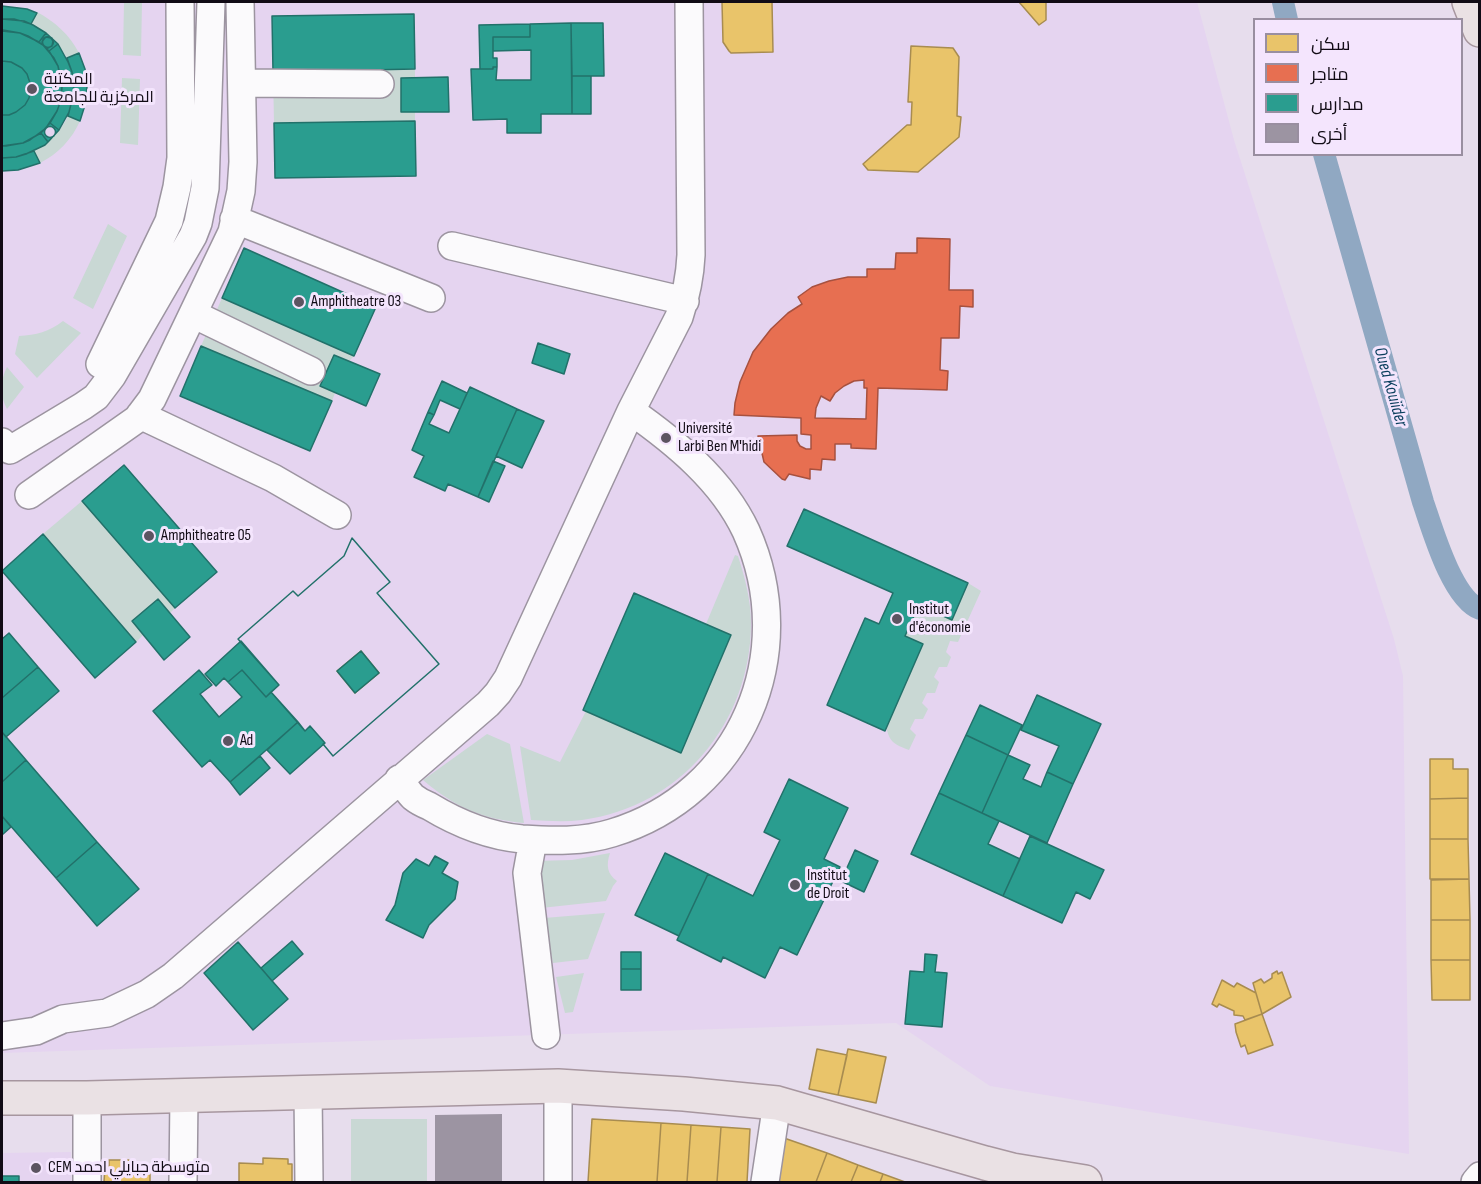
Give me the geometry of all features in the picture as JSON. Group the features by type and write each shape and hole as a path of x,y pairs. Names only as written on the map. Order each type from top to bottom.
{"main road":[{"path":"1469,2 1479,30"},
{"path":"2,1098 184,1096 558,1086 684,1094 777,1103 985,1163 1011,1176 1085,1182"}],"street":[{"path":"4,443 91,380 99,368 169,221 181,158 180,2"},
{"path":"4,443 83,406 96,397 112,376 193,236 205,188 210,2"},
{"path":"29,495 141,415 152,399 232,232 241,191 243,162 240,2"},
{"path":"2,1036 36,1031 63,1019 107,1013 147,994 174,976 488,704 508,678 631,411 685,301 691,255 688,2"},
{"path":"242,83 380,84"},
{"path":"234,219 431,298"},
{"path":"452,246 685,301"},
{"path":"193,314 311,371"},
{"path":"399,779 414,798 436,811 482,831 506,838 584,840 611,834 637,824 661,812 684,796 715,767 739,732 757,691 766,645 767,622 764,590 757,559 745,529 729,502 710,477 631,411"},
{"path":"141,415 273,478 337,515"},
{"path":"534,840 527,873 546,1035"},
{"path":"558,1086 558,1182"},
{"path":"308,1092 309,1182"},
{"path":"183,1182 184,1096"},
{"path":"87,1098 87,1182"},
{"path":"765,1182 777,1103"},
{"path":"1475,1182 1479,1176"}],"shaded area":[{"name":"Université Larbi Ben M'hidi","path":"2,2 1197,2 1234,140 1394,639 1403,676 1409,1154 990,1086 896,1023 2,1053"},
{"path":"124,2 142,2 141,56 123,55"},
{"path":"37,12 61,29 79,53 67,58 52,39 31,24"},
{"path":"415,69 415,78 401,78 401,112 415,112 415,121 274,123 273,72"},
{"path":"122,78 140,79 138,145 120,143"},
{"path":"68,116 80,121 77,128 58,151 40,163 34,151 54,136"},
{"path":"108,224 127,236 93,309 73,298"},
{"path":"222,298 354,356 349,361 334,355 320,386 335,393 332,401 201,346"},
{"path":"63,321 81,333 37,378 15,354 19,336 42,332"},
{"path":"7,367 24,387 7,409 2,388"},
{"path":"82,501 175,608 170,613 158,599 132,621 143,635 136,642 43,534"},
{"path":"735,555 738,556 741,564 750,606 748,659 739,694 724,725 704,754 679,778 650,798 618,812 576,821 531,820 520,746 560,762 586,711 681,752 731,636 706,624"},
{"path":"968,583 981,591 958,642 950,641 946,652 951,657 947,667 939,667 934,677 939,682 935,693 927,693 922,703 928,709 923,719 915,719 910,729 916,735 909,750 893,742 886,727 923,645 905,636 919,605 951,620"},
{"path":"487,734 510,744 524,823 482,815 469,810 446,798 423,780"},
{"path":"610,853 608,869 617,881 606,901 541,908 533,861 572,860"},
{"path":"605,913 588,959 553,963 544,918"},
{"path":"584,973 573,1012 565,1013 556,977"},
{"path":"351,1119 427,1119 427,1182 351,1182"},
{"name":"CEM متوسطة جبايلي احمد","path":"71,1152 71,1182 2,1182 2,1153"}],"building: سكن":[{"path":"722,2 772,2 773,52 731,53 723,42"},
{"path":"1019,2 1046,2 1046,20 1039,25"},
{"path":"911,46 953,48 959,57 957,116 961,117 959,137 918,172 868,170 863,164 907,125 911,125 912,102 908,102"},
{"path":"361,651 379,673 355,693 337,671"},
{"path":"1430,759 1453,759 1453,769 1468,769 1468,798 1430,799"},
{"path":"1468,798 1468,839 1430,839 1430,799"},
{"path":"1430,839 1468,839 1469,879 1430,879"},
{"path":"1469,879 1470,920 1431,920 1431,880"},
{"path":"1431,920 1470,920 1470,960 1431,960"},
{"path":"1431,960 1470,960 1470,1000 1432,1000"},
{"path":"1277,971 1278,974 1282,972 1291,997 1262,1014 1253,983 1261,979 1264,983"},
{"path":"1222,980 1234,987 1237,983 1256,993 1262,1014 1245,1020 1243,1016 1234,1015 1234,1011 1219,1004 1217,1007 1212,1004"},
{"path":"1262,1014 1273,1045 1248,1054 1245,1045 1241,1047 1235,1024"},
{"path":"817,1049 847,1055 838,1095 809,1089"},
{"path":"848,1049 886,1057 876,1103 838,1095"},
{"path":"592,1119 661,1123 657,1182 588,1182"},
{"path":"661,1123 691,1125 687,1182 657,1182"},
{"path":"691,1125 721,1127 717,1182 687,1182"},
{"path":"721,1127 750,1129 747,1182 717,1182"},
{"path":"784,1138 827,1153 816,1182 779,1182"},
{"path":"827,1153 858,1165 851,1182 816,1182"},
{"path":"263,1158 288,1159 288,1164 292,1164 292,1182 239,1182 239,1163 263,1164"},
{"path":"109,1160 133,1160 133,1166 150,1166 150,1182 104,1182 105,1166 109,1166"},
{"path":"858,1165 883,1174 880,1182 851,1182"},
{"path":"883,1174 905,1182 880,1182"}],"building: متاجر":[{"path":"917,238 950,239 949,290 973,290 973,307 960,306 959,338 941,338 940,370 948,371 947,390 878,388 876,449 851,448 851,444 835,444 835,460 822,459 821,470 810,469 810,479 789,474 785,480 782,479 764,462 758,436 797,435 800,446 811,449 811,435 801,434 801,418 734,415 740,382 753,352 771,329 802,304 798,297 812,287 848,277 867,277 867,269 895,269 896,253 917,253","holes":["864,380 864,388 867,388 866,419 815,418 821,396 830,401 835,393 854,381"]}],"building: مدارس":[{"path":"2,6 27,9 37,13 31,24 14,19 2,19"},
{"path":"414,14 415,69 273,72 272,16"},
{"path":"2,19 24,21 46,33 39,42 20,33 2,31"},
{"path":"571,23 572,114 541,114 541,133 507,133 507,119 473,120 471,69 497,67 496,80 531,80 531,50 493,51 493,37 530,37 530,24"},
{"path":"571,23 603,23 604,76 572,76"},
{"path":"530,24 530,37 493,37 493,58 497,58 497,67 480,69 479,25"},
{"name":"المكتبة المركزية للجامعة","path":"3,30 28,36 43,45 58,66 62,87 57,111 46,128 30,140 6,146 2,146"},
{"path":"46,33 58,44 49,51 44,46 48,48 52,46 51,38 46,37 42,42 43,45 39,42"},
{"path":"48,36 54,42 48,48 42,42"},
{"path":"58,44 72,72 74,92 69,112 59,130 50,123 61,100 62,83 58,66 49,51"},
{"path":"79,53 85,69 87,87 80,121 68,116 74,92 72,72 67,58"},
{"path":"2,61 11,62 22,68 31,86 25,105 9,115 2,115"},
{"path":"2,61 11,62 22,68 31,86 25,105 9,115 2,115"},
{"path":"572,76 591,76 591,114 572,114"},
{"path":"448,77 449,112 401,112 401,78"},
{"path":"415,121 416,176 275,178 274,123"},
{"path":"50,123 59,130 48,142 41,133"},
{"path":"50,126 56,132 50,138 44,132"},
{"path":"41,133 48,142 45,145 26,154 2,158 2,146 23,143"},
{"path":"34,151 40,163 18,170 2,171 2,158 16,157"},
{"name":"Amphitheatre 03","path":"244,248 376,307 354,356 222,298"},
{"path":"538,343 570,354 564,374 532,363"},
{"path":"201,346 332,401 310,451 180,396"},
{"path":"334,355 380,374 366,406 320,386"},
{"path":"442,381 467,393 460,409 440,400 434,415 428,412"},
{"path":"470,387 517,409 478,497 448,484 445,491 414,477 424,456 412,450 428,412 434,415 429,424 449,433"},
{"path":"517,409 544,421 522,468 496,456"},
{"path":"493,461 505,466 489,502 478,497"},
{"name":"Amphitheatre 05","path":"124,465 217,572 175,608 82,501"},
{"name":"Institut d'économie","path":"804,509 968,583 952,620 919,605 905,636 923,644 885,731 827,705 865,618 879,624 893,593 787,546"},
{"path":"43,534 136,642 95,678 2,571"},
{"path":"352,538 390,582 377,593 439,664 333,756 310,726 305,731 271,692 279,685 238,639 293,591 298,596 344,556","holes":["361,651 379,673 355,693 337,671"]},
{"path":"352,538 390,582 377,593 439,664 333,756 310,726 305,731 271,692 279,685 238,639 293,591 298,596 344,556"},
{"path":"634,593 731,635 681,753 583,710"},
{"path":"158,599 190,637 164,660 132,621"},
{"path":"9,633 38,667 2,698 2,639"},
{"path":"241,641 279,685 266,697 242,670 228,682 224,678 216,686 205,674"},
{"path":"38,667 59,691 6,737 2,732 2,698"},
{"name":"Ad","path":"199,670 212,685 200,694 219,717 242,697 228,682 242,670 266,697 271,692 298,722 230,782 210,760 202,767 153,711"},
{"path":"1037,695 1101,724 1073,784 1047,772 1059,746 1021,730"},
{"path":"980,705 1022,725 1008,755 966,735"},
{"path":"298,722 305,731 310,726 325,743 290,774 267,750"},
{"path":"2,732 26,760 2,782"},
{"path":"966,735 1008,755 982,813 939,793"},
{"path":"1008,755 1030,765 1023,779 1041,787 1047,772 1073,784 1047,843 982,813"},
{"path":"260,756 270,768 240,795 230,782"},
{"path":"26,760 97,842 56,878 2,816 2,782"},
{"name":"Institut de Droit","path":"789,779 848,808 824,859 840,867 797,955 780,947 765,978 723,957 721,962 677,940 708,874 753,896 780,840 764,832"},
{"path":"939,793 999,821 988,844 1020,859 1003,896 911,854"},
{"path":"2,816 11,827 2,835"},
{"path":"1030,836 1104,870 1090,899 1076,892 1062,923 1003,896"},
{"path":"97,842 139,889 97,926 56,878"},
{"path":"855,850 878,861 864,892 841,881"},
{"path":"665,853 708,874 679,936 635,915"},
{"path":"435,856 448,863 442,873 458,882 455,899 429,925 423,938 386,920 395,905 403,873 416,859 429,866"},
{"path":"292,941 303,954 272,981 261,968"},
{"path":"238,942 288,999 253,1030 204,973"},
{"path":"621,952 641,952 641,969 621,969"},
{"path":"925,954 937,955 935,972 947,973 942,1027 905,1024 910,971 924,972"},
{"path":"621,969 641,969 641,990 621,990"},
{"path":"2,1176 19,1176 19,1182 2,1182"}],"building: أخرى":[{"path":"502,1114 502,1182 435,1182 435,1115"}],"waterway":[{"name":"Oued Kouiider","path":"1283,2 1287,18"},
{"name":"Oued Kouiider","path":"1325,156 1423,502 1452,578 1470,603 1480,609"}],"place":[{"name":"المكتبة المركزية للجامعة","path":"32,89"},
{"name":"Amphitheatre 03","path":"299,302"},
{"name":"Université Larbi Ben M'hidi","path":"666,438"},
{"name":"Amphitheatre 05","path":"149,536"},
{"name":"Institut d'économie","path":"897,619"},
{"name":"Ad","path":"228,741"},
{"name":"Institut de Droit","path":"795,885"},
{"name":"CEM متوسطة جبايلي احمد","path":"36,1168"}]}
